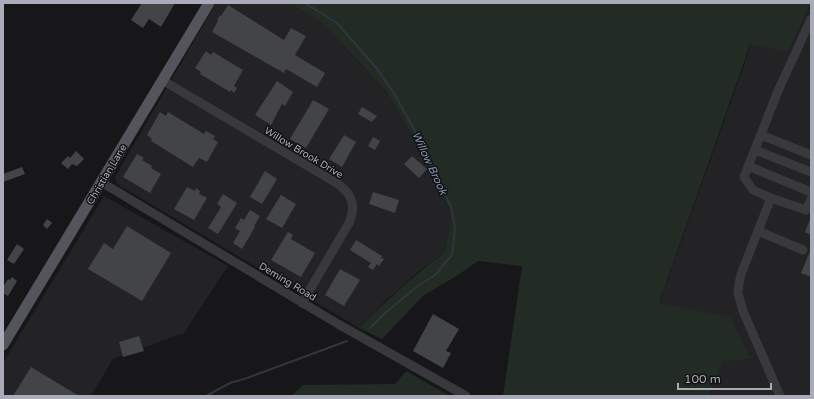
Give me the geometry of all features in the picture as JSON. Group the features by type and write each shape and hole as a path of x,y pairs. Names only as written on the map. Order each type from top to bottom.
{"main road":[{"name":"Christian Lane","path":"3,345 209,3"}],"street":[{"path":"811,19 778,91 744,177 753,190 806,210 811,199"},
{"name":"Willow Brook Drive","path":"162,80 338,184 349,194 353,202 353,210 349,223 302,303"},
{"path":"761,135 811,155"},
{"path":"755,150 811,172"},
{"path":"748,166 811,192"},
{"name":"Deming Road","path":"101,182 302,303 466,396"},
{"path":"771,198 742,274 738,294 743,311 780,396"},
{"path":"758,231 803,250"}],"shaded area":[{"path":"216,3 290,3 322,23 386,91 413,137 452,214 444,253 423,268 384,302 359,328 117,184 115,177"},
{"path":"290,3 811,3 788,52 750,45 659,303 730,317 751,359 723,362 710,392 711,396 503,396 522,266 478,261 455,277 424,295 382,339 359,328 400,289 444,253 452,214 413,137 386,91 322,23"},
{"path":"811,4 811,396 711,396 710,392 723,362 751,359 659,304 751,45 788,52"},
{"path":"104,196 228,266 184,333 113,359 91,396 3,396 3,363"},
{"path":"406,371 450,396 291,396 303,385 395,384"}],"building":[{"path":"142,3 175,3 161,27 149,19 143,28 131,20"},
{"path":"228,5 284,40 291,28 306,36 295,55 325,73 317,87 286,69 284,73 212,32 218,21 217,20"},
{"path":"206,51 211,55 213,52 243,70 234,86 237,88 234,93 200,74 201,72 195,68"},
{"path":"277,81 293,92 285,106 282,104 271,125 255,115"},
{"path":"313,100 329,109 306,148 290,139"},
{"path":"362,107 377,116 372,122 358,114"},
{"path":"160,112 166,116 168,112 204,134 206,131 215,136 213,139 218,142 207,162 199,158 193,167 151,141 152,139 147,135"},
{"path":"344,135 356,142 342,167 329,159"},
{"path":"373,137 380,141 375,150 368,146"},
{"path":"76,151 84,159 77,166 72,164 68,169 61,163 68,156 70,158"},
{"path":"137,154 144,158 142,160 152,166 151,168 161,174 150,193 123,177"},
{"path":"412,156 427,169 419,178 404,164"},
{"path":"22,167 25,174 3,182 3,174"},
{"path":"265,171 277,179 262,204 250,197"},
{"path":"187,187 195,191 196,188 200,191 199,194 207,198 194,220 174,209"},
{"path":"373,192 399,200 395,213 369,204"},
{"path":"223,194 237,203 218,234 208,228 221,207 217,204"},
{"path":"281,195 296,204 282,228 266,219"},
{"path":"250,210 260,216 242,249 233,243 240,231 235,228 241,218 244,220"},
{"path":"811,217 811,235 805,232"},
{"path":"47,219 52,223 47,229 43,225"},
{"path":"127,226 171,253 142,301 88,269 104,243 113,249"},
{"path":"288,232 293,235 291,239 315,253 301,277 271,260"},
{"path":"356,240 382,256 381,258 384,259 379,266 377,264 373,270 368,267 371,263 350,250"},
{"path":"17,244 24,249 14,264 7,260"},
{"path":"811,249 811,277 801,273"},
{"path":"340,269 360,280 344,306 325,295"},
{"path":"12,277 17,281 8,296 3,293 3,287 8,279 10,280"},
{"path":"433,314 459,329 446,351 451,353 443,368 413,351"},
{"path":"139,336 144,351 123,357 119,342"},
{"path":"31,367 79,396 13,396"}],"waterway":[{"name":"Willow Brook","path":"305,3 337,23 378,70 395,95 415,131 451,207 455,228 452,255 435,275 419,285 385,313 370,328"},
{"name":"Willow Brook","path":"206,396 230,383 347,341"}]}
